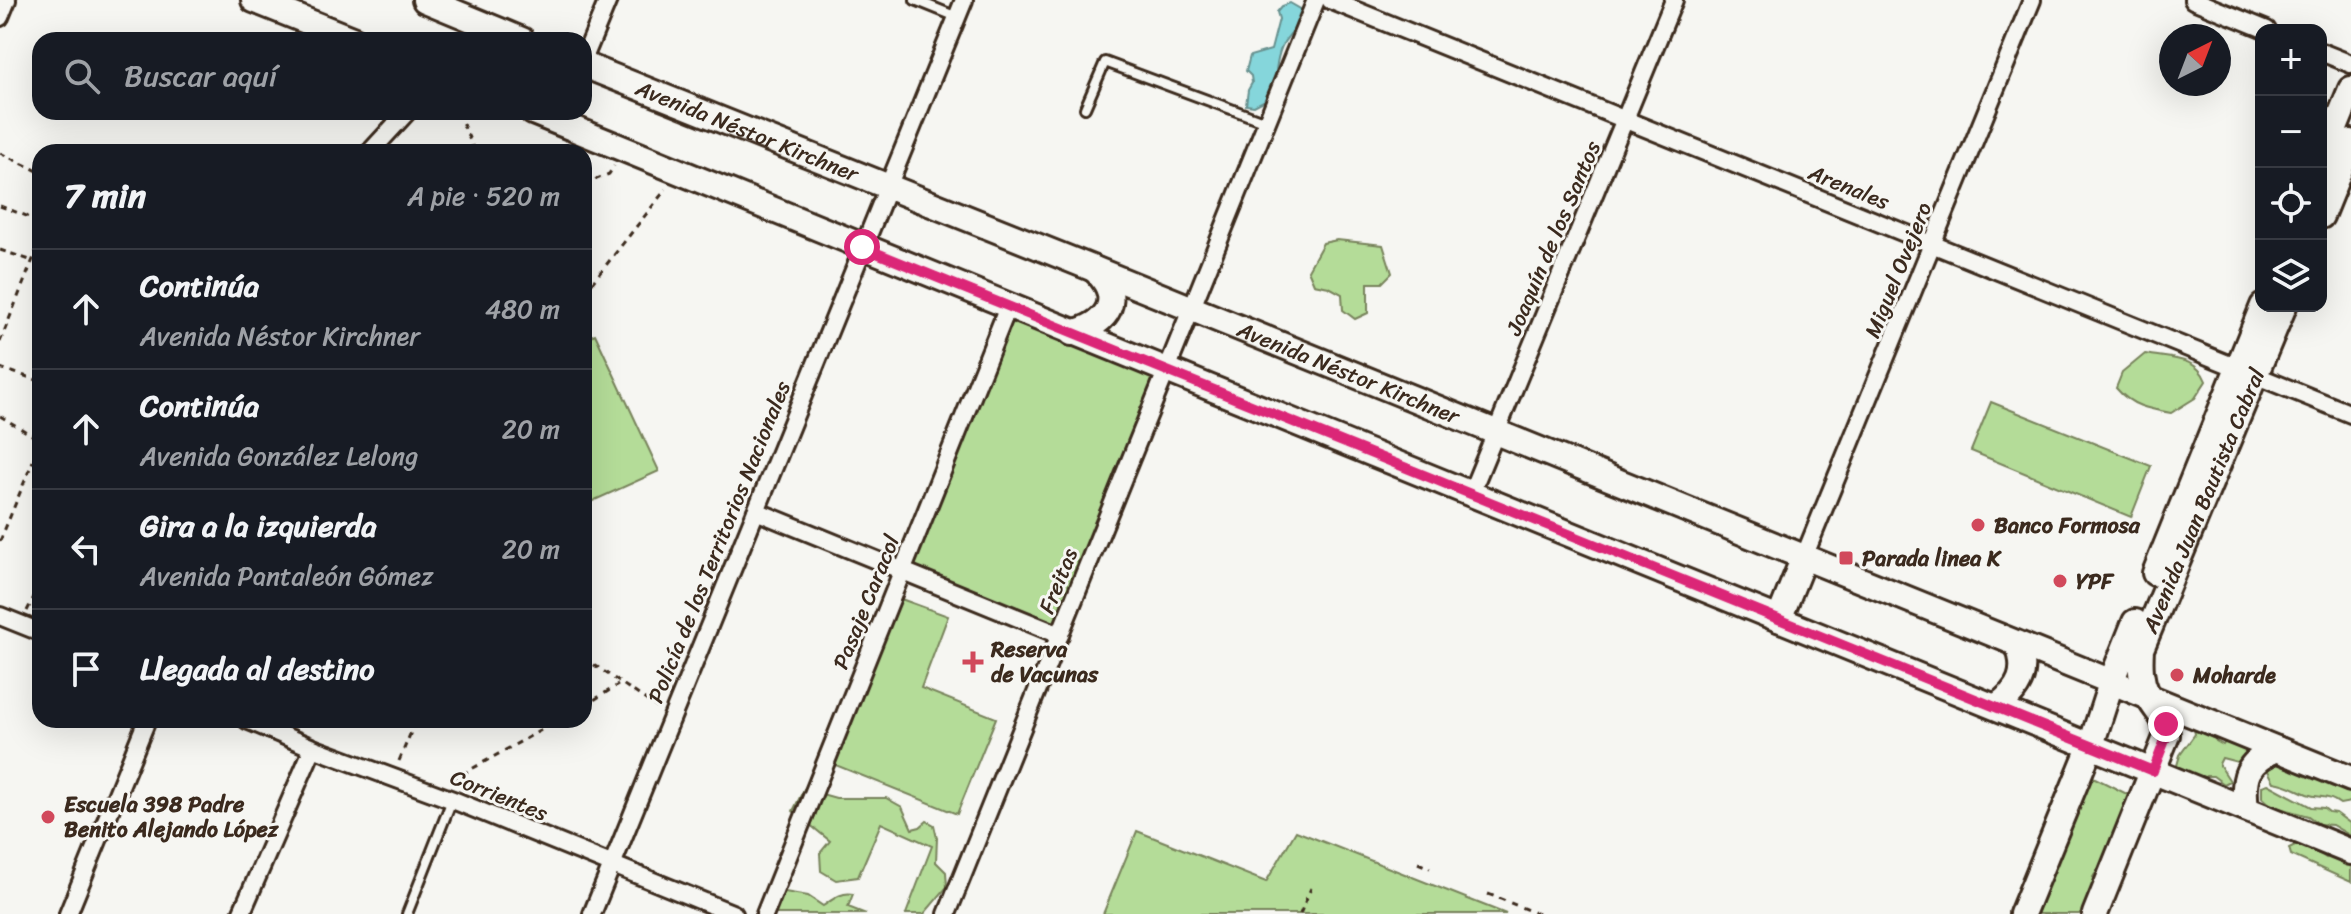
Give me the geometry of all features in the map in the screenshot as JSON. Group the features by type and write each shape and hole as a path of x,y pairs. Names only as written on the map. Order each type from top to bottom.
{"main road":[{"path":"254,0 334,32"},
{"path":"425,0 503,32"},
{"name":"Avenida Néstor Kirchner","path":"592,68 2351,779"},
{"path":"2327,148 2351,89"},
{"path":"567,120 624,149 1008,307 2351,852"},
{"path":"2327,201 2351,142"},
{"path":"1072,333 1099,322 1111,302 1110,288 1094,269"},
{"name":"Avenida Juan Bautista Cabral","path":"2095,914 2167,735 2163,715 2148,697 2140,673 2141,649 2248,371 2262,312"},
{"name":"Avenida Juan Bautista Cabral","path":"2022,914 2091,745 2111,681 2248,371 2281,312"},
{"path":"1779,619 1804,557"},
{"path":"1997,706 2011,696 2020,684 2024,669 2017,644"},
{"path":"2246,809 2244,781 2250,768 2260,756 2277,749"}],"street":[{"path":"0,17 7,0"},
{"path":"592,39 608,0"},
{"name":"Policía de los Territorios Nacionales","path":"592,914 964,0"},
{"name":"Freitas","path":"947,914 1316,0"},
{"name":"Arenales","path":"1330,0 2351,414"},
{"name":"Joaquín de los Santos","path":"1471,493 1674,0"},
{"name":"Miguel Ovejero","path":"1804,557 2032,0"},
{"path":"2193,0 2255,25"},
{"path":"2327,54 2351,64"},
{"path":"377,144 400,120"},
{"name":"Pasaje Caracol","path":"765,914 1008,307"},
{"path":"756,511 1060,635"},
{"path":"0,616 32,629"},
{"path":"68,914 144,728"},
{"name":"Corrientes","path":"266,728 734,914"},
{"path":"241,914 313,748"}],"lane":[{"path":"915,0 957,17"},
{"path":"1085,108 1105,62 1267,123"},
{"path":"407,914 453,800"}],"path":[{"path":"461,120 472,144"},
{"path":"592,181 609,174 624,149"},
{"path":"0,153 32,168"},
{"path":"592,283 680,172"},
{"path":"0,206 32,218"},
{"path":"0,250 32,261"},
{"path":"0,342 32,263"},
{"path":"0,368 32,378"},
{"path":"0,416 32,437"},
{"path":"0,541 32,463"},
{"path":"21,624 32,601"},
{"path":"592,664 672,717"},
{"path":"592,701 620,684"},
{"path":"592,698 596,699"},
{"path":"393,777 413,728"},
{"path":"432,792 545,728"},
{"path":"1418,863 1430,868"},
{"path":"1300,914 1311,888"},
{"path":"1488,894 1538,914"}],"green space":[{"path":"1337,240 1383,245 1392,273 1382,283 1368,283 1368,313 1355,319 1343,310 1342,294 1314,284 1308,270 1323,243"},
{"path":"1011,313 1160,374 1056,627 909,566"},
{"path":"595,334 659,471 592,501 592,335"},
{"path":"2145,354 2189,363 2202,373 2206,381 2195,398 2171,413 2140,406 2116,388 2122,373"},
{"path":"1991,402 2151,466 2131,517 1971,451"},
{"path":"901,599 948,616 921,688 996,718 957,814 833,764"},
{"path":"2203,717 2216,741 2223,745 2238,723 2252,755 2241,763 2222,758 2219,764 2230,781 2224,784 2213,776 2206,776 2195,785 2174,776 2180,755 2195,734 2192,720"},
{"path":"2277,760 2295,771 2308,769 2351,787 2351,802 2340,804 2274,782 2268,771 2271,762"},
{"path":"2087,774 2127,794 2132,801 2104,878 2095,874 2093,877 2101,885 2094,914 2026,914"},
{"path":"2268,784 2311,807 2336,813 2351,824 2351,836 2332,825 2319,824 2308,816 2272,806 2262,797 2262,786"},
{"path":"804,789 836,798 886,798 902,807 912,829 927,821 934,825 936,862 946,872 947,887 924,914 906,914 932,846 881,823 858,877 836,880 821,871 820,853 830,841 793,811"},
{"path":"1137,831 1266,882 1296,831 1506,914 1103,914"},
{"path":"2297,844 2310,847 2326,858 2336,849 2351,859 2351,882 2291,855 2289,848"},
{"path":"779,891 808,896 823,906 841,895 853,894 848,907 866,914 758,914"}],"water":[{"path":"1290,3 1302,10 1304,17 1280,50 1273,96 1254,106 1246,105 1252,83 1246,71 1250,56 1271,50 1279,19 1277,12"}],"place":[{"name":"Banco Formosa","path":"1978,525"},
{"name":"Parada linea K","path":"1846,558"},
{"name":"YPF","path":"2060,581"},
{"name":"Reserva de Vacunas","path":"973,662"},
{"name":"Moharde","path":"2177,675"},
{"name":"Escuela 398 Padre Benito Alejando López","path":"48,817"}],"route":[{"path":"862,247 2153,771 2167,735 2166,724"}]}
